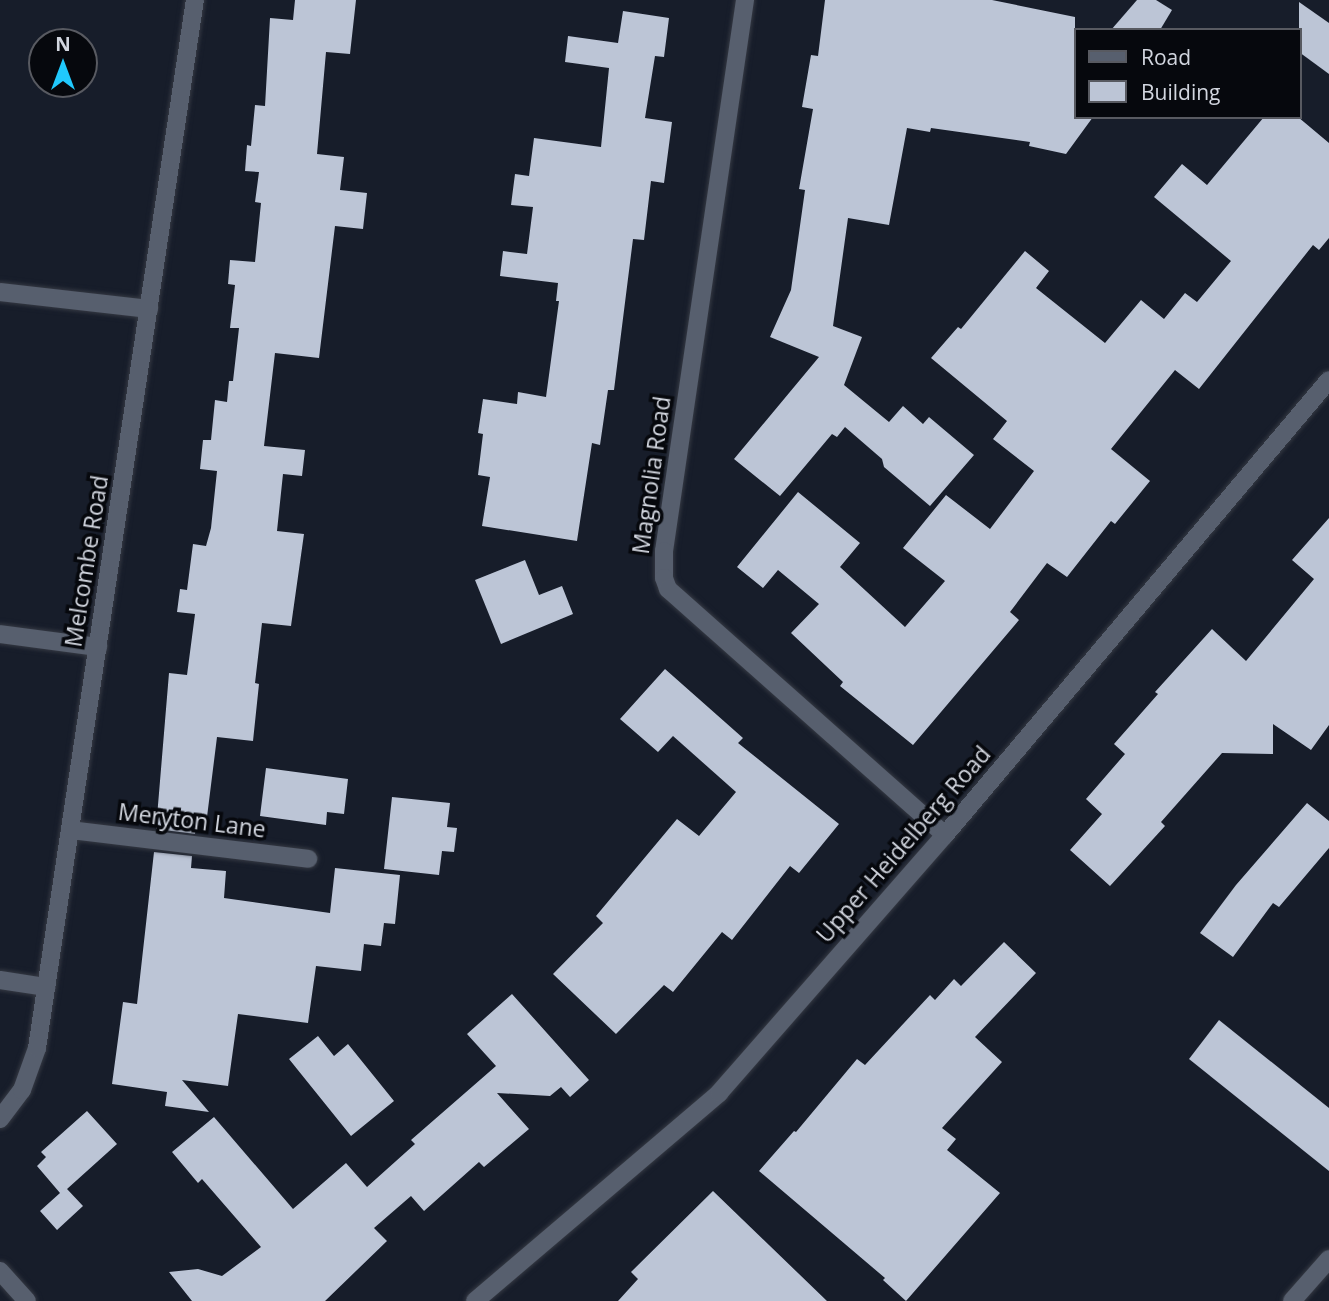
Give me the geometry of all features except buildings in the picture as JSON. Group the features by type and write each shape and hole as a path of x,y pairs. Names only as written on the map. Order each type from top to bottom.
{"street":[{"name":"Melcombe Road","path":"0,1119 22,1090 32,1069 195,0"},
{"name":"Magnolia Road","path":"745,0 672,497 664,578 668,589 945,835"},
{"path":"0,292 149,309"},
{"name":"Upper Heidelberg Road","path":"475,1301 719,1093 945,835 1329,380"},
{"path":"0,634 98,648"},
{"name":"Meryton Lane","path":"70,830 309,859"},
{"path":"0,980 46,987"},
{"path":"1292,1301 1329,1259"},
{"path":"0,1271 27,1301"}]}
